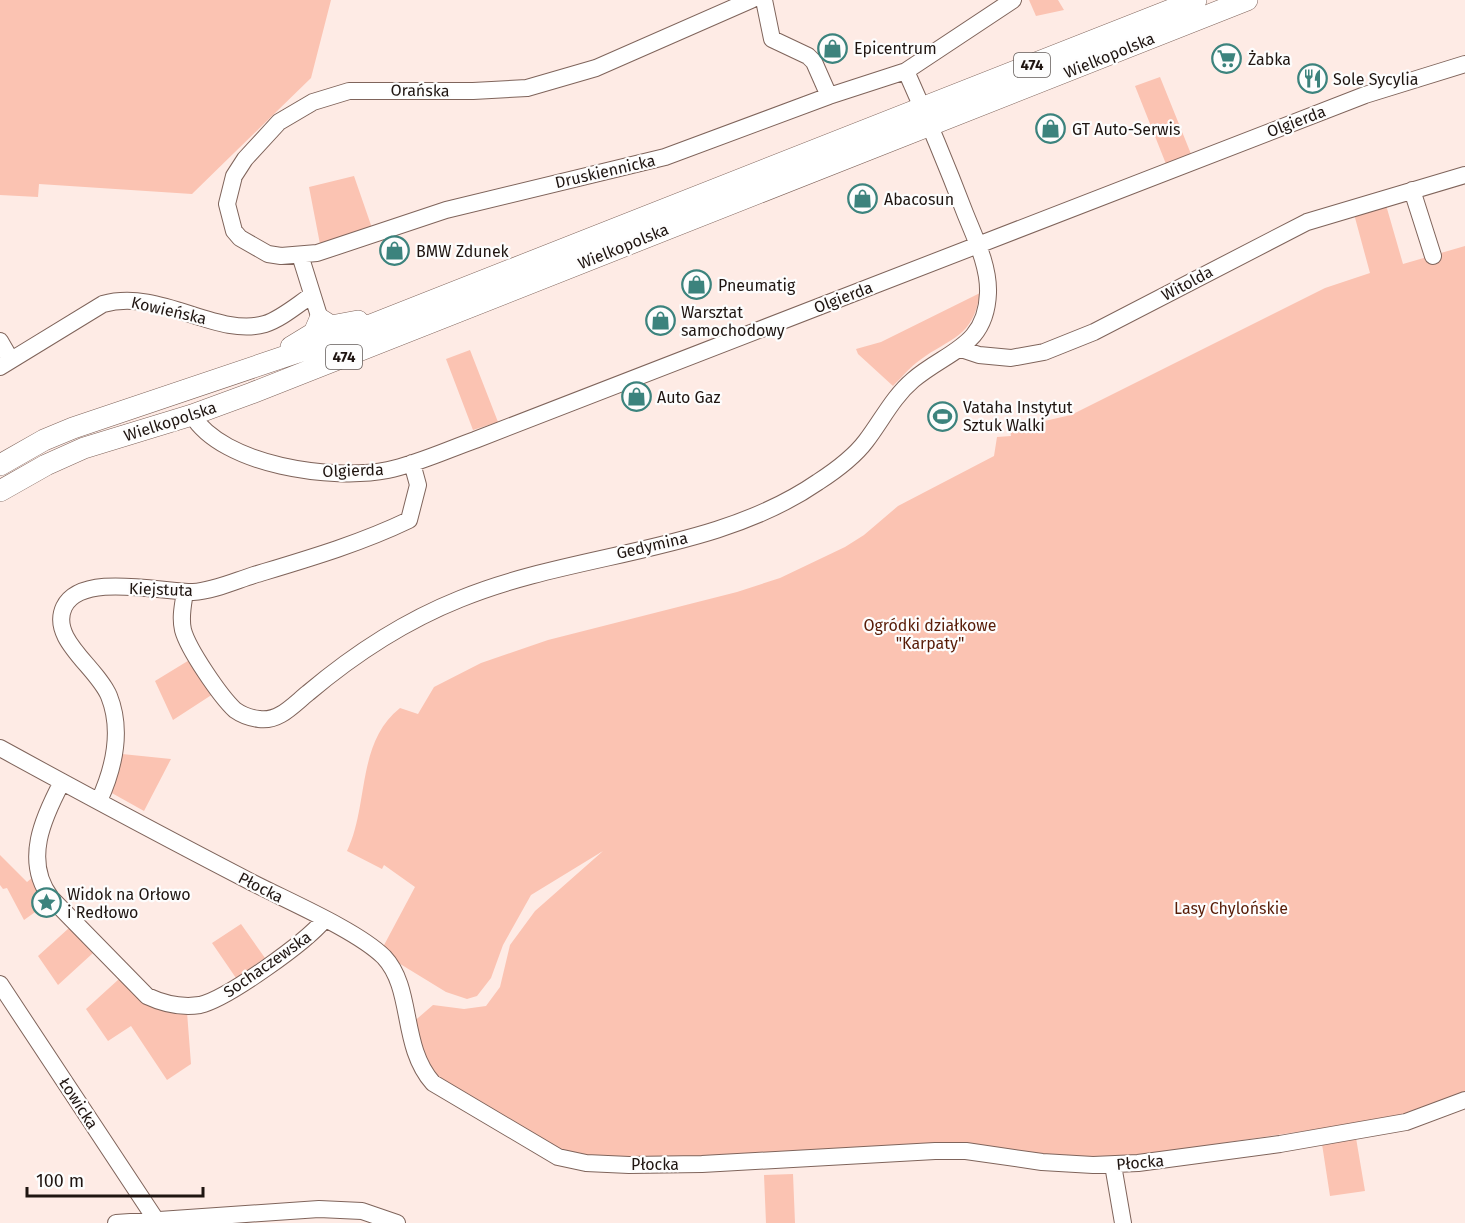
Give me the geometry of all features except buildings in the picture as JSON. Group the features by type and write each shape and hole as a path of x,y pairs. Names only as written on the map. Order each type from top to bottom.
{"main road":[{"name":"Wielkopolska","path":"0,491 46,465 84,448 192,415 926,117 1196,0"},
{"name":"Wielkopolska","path":"0,465 44,440 73,428 244,372 926,117 1247,0"},
{"path":"244,372 308,339 314,333 320,319 331,326 342,326 419,306"}],"street":[{"name":"Orańska","path":"300,255 268,254 240,238 234,231 227,204 234,176 245,159 279,122 296,110 331,95 349,91 473,91 527,88 596,68 751,0"},
{"path":"764,0 772,39 808,56 814,62 829,96"},
{"name":"Druskiennicka","path":"300,255 331,250 446,210 665,157 829,96 906,71 1012,0"},
{"name":"Olgierda","path":"192,415 200,428 220,443 245,454 296,469 360,473 388,470 412,463 1365,94 1465,64"},
{"path":"906,71 926,117"},
{"name":"Gedymina","path":"185,592 181,612 187,642 232,707 245,716 264,720 277,717 345,663 413,621 489,586 733,523 761,513 812,486 864,444 893,402 911,381 937,362 961,349 978,330 988,295 988,278 977,244 926,117"},
{"name":"Witolda","path":"961,349 997,358 1034,356 1094,332 1307,222 1465,175"},
{"path":"1412,190 1433,256"},
{"path":"300,255 320,319"},
{"name":"Kowieńska","path":"6,364 103,304 116,300 143,301 236,326 256,326 277,318 312,295"},
{"path":"0,341 6,364"},
{"name":"Kiejstuta","path":"99,801 115,758 115,718 109,695 97,673 70,644 62,630 64,608 70,598 88,587 185,592 212,588 353,545 409,520 418,485 412,463"},
{"name":"Płocka","path":"0,748 373,948 390,966 397,980 414,1052 422,1069 433,1083 478,1112 565,1160 618,1164 702,1164 966,1151 1042,1162 1113,1165 1213,1154 1406,1122 1465,1100"},
{"name":"Sochaczewska","path":"62,782 39,833 37,866 40,880 51,898 147,996 161,1003 187,1006 218,999 306,939 324,920"},
{"name":"Łowicka","path":"0,984 157,1221"},
{"path":"1113,1165 1123,1223"},
{"path":"116,1223 345,1209 397,1223"}],"green space":[{"path":"0,0 331,0 311,78 192,194 39,184 38,197 0,195"},
{"path":"1029,0 1058,0 1064,10 1036,16"},
{"path":"1160,77 1191,154 1166,164 1135,86"},
{"path":"354,176 372,228 320,244 309,187"},
{"name":"Lasy Chylońskie","path":"1386,205 1403,264 1465,246 1465,1098 1407,1116 1114,1159 789,1154 572,1159 444,1087 426,1068 411,1024 433,1005 464,1009 486,1006 500,987 510,945 535,911 603,851 531,895 503,945 491,978 477,996 467,999 446,992 397,962 383,947 415,887 384,865 382,869 347,851 354,833 365,776 376,739 386,722 400,708 418,714 434,687 481,663 548,640 737,592 780,578 845,547 864,535 898,506 994,456 997,437 1011,436 1010,429 1071,415 1325,288 1370,273 1354,214"},
{"path":"980,293 977,308 966,328 951,341 916,363 893,386 858,354 856,349 881,342"},
{"path":"470,350 498,422 473,430 446,359"},
{"path":"191,659 213,694 173,720 155,681"},
{"path":"122,754 171,759 144,811 110,792"},
{"path":"0,855 27,882 33,877 45,905 24,920 7,888 3,889 0,885"},
{"path":"241,924 265,958 236,978 212,943"},
{"path":"69,928 93,953 58,985 38,956"},
{"path":"119,979 142,999 158,1008 187,1012 191,1064 167,1080 131,1026 108,1041 86,1009"},
{"path":"1356,1138 1365,1191 1330,1196 1322,1144"},
{"path":"793,1174 795,1223 766,1223 764,1175"}],"place":[{"name":"Epicentrum","path":"833,48"},
{"name":"Żabka","path":"1227,59"},
{"name":"Sole Sycylia","path":"1312,79"},
{"name":"GT Auto-Serwis","path":"1051,129"},
{"name":"Abacosun","path":"863,199"},
{"name":"BMW Zdunek","path":"395,251"},
{"name":"Pneumatig","path":"697,285"},
{"name":"Warsztat samochodowy","path":"660,321"},
{"name":"Auto Gaz","path":"636,397"},
{"name":"Vataha Instytut Sztuk Walki","path":"942,416"},
{"name":"Widok na Orłowo i Redłowo","path":"46,903"}],"park label":[{"name":"Ogródki działkowe \"Karpaty\"","path":"930,634"}]}
